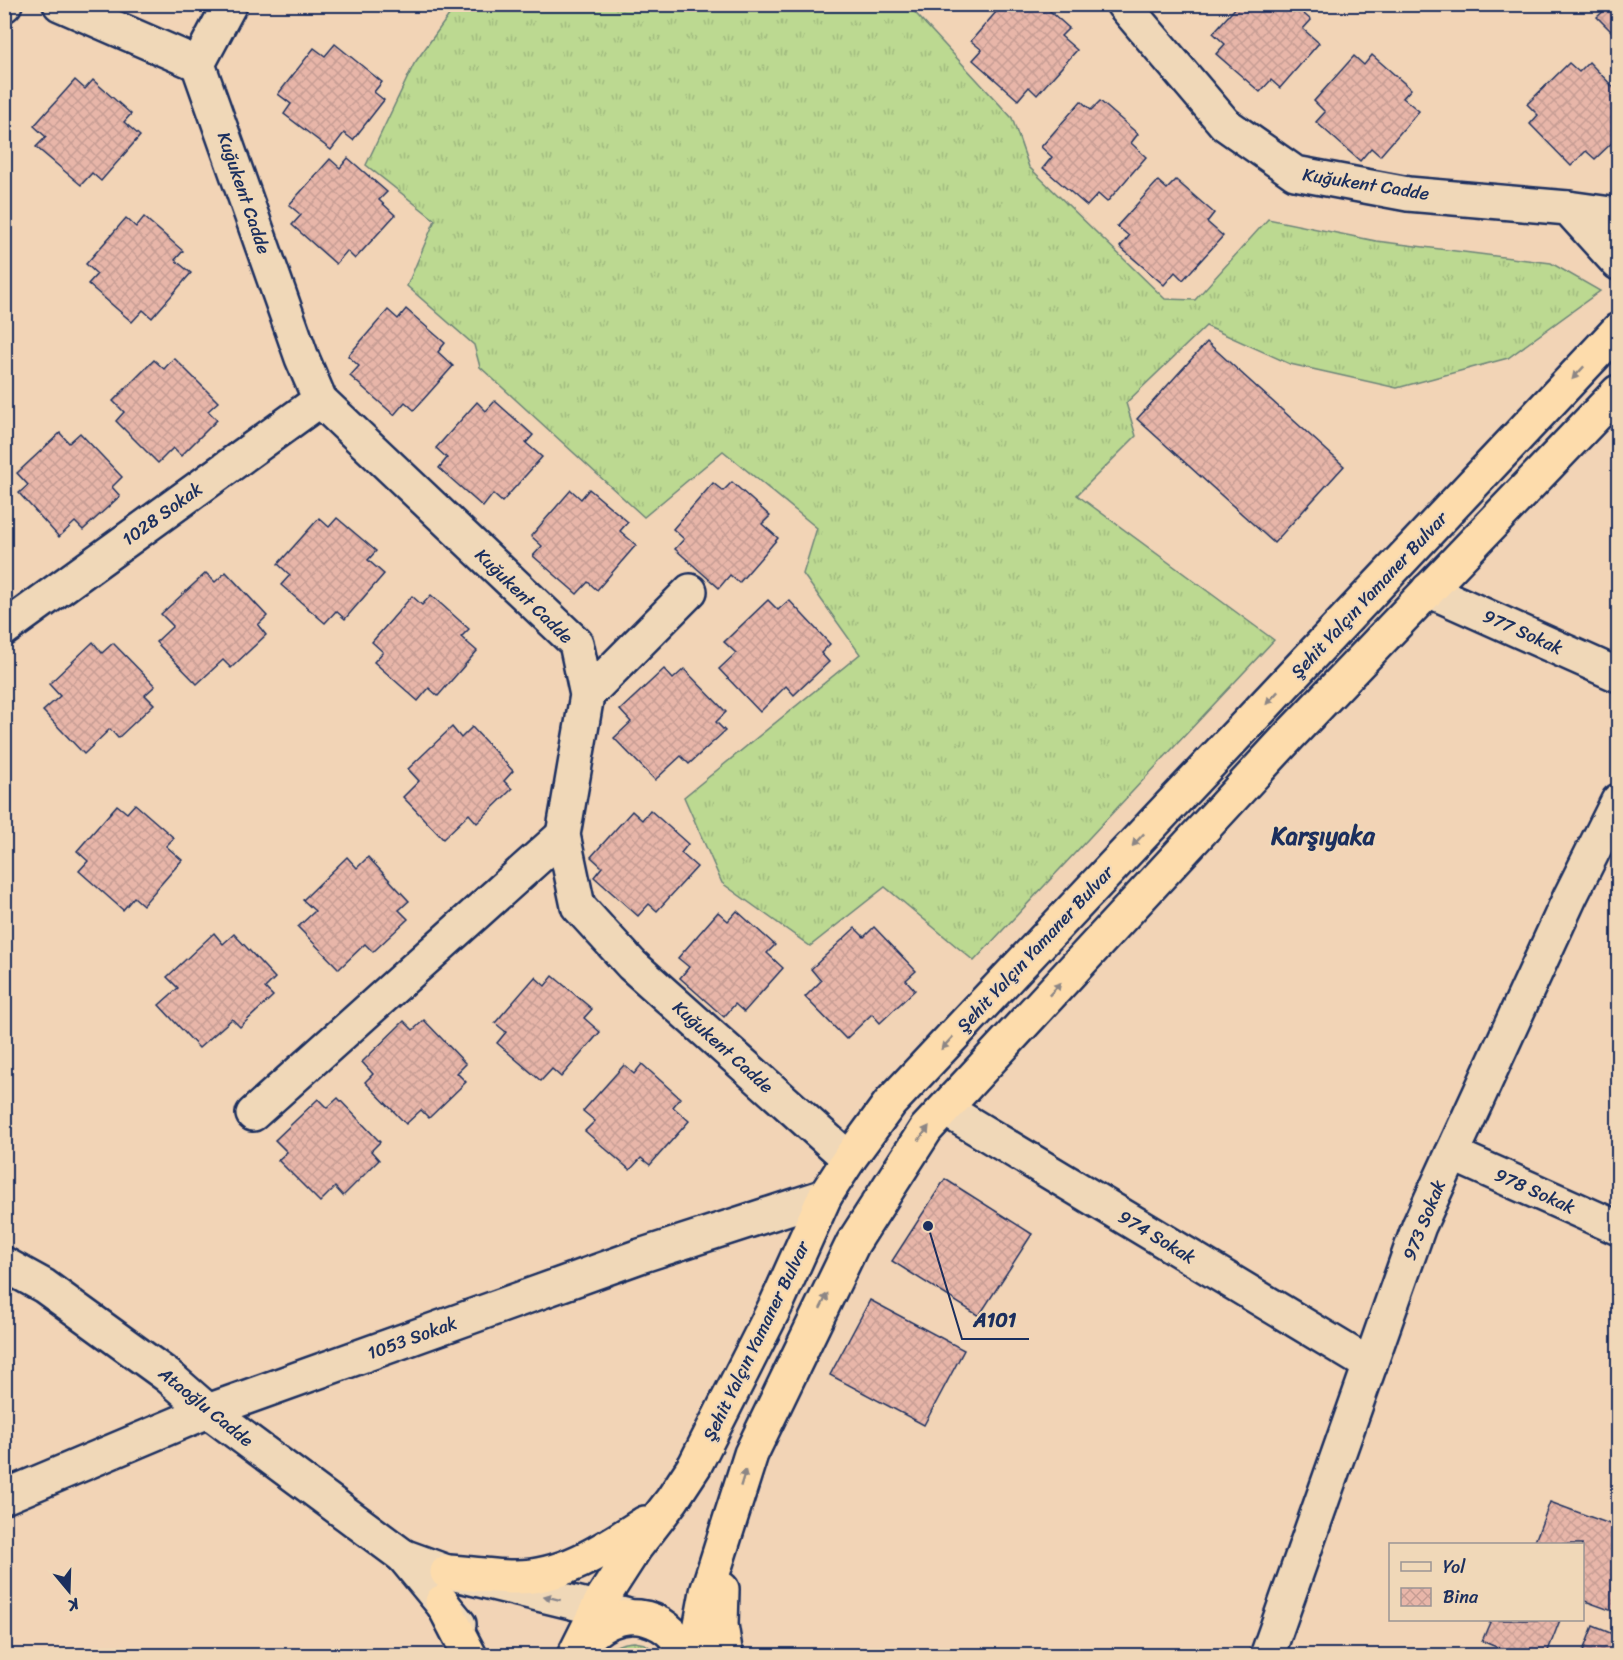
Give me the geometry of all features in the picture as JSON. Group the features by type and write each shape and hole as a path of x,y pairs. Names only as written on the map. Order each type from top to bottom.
{"highway":[{"name":"Şehit Yalçın Yamaner Bulvar","path":"577,1651 597,1609 634,1548 695,1466 777,1303 825,1196 890,1103 1618,330"},
{"path":"695,1656 707,1592 750,1454 853,1243 926,1129 1289,736 1618,392"},
{"path":"470,1656 444,1587 555,1571 597,1553 662,1512"},
{"path":"726,1656 721,1624 728,1527"},
{"path":"577,1651 592,1630 610,1620 629,1616 650,1618 667,1627 681,1641 688,1656"}],"street":[{"path":"60,4 198,64 230,4"},
{"name":"Kuğukent Cadde","path":"1123,4 1225,124 1295,173 1408,194 1568,208 1618,215"},
{"name":"Kuğukent Cadde","path":"198,64 302,357 320,400 576,644 587,695 563,834 578,906 632,965 849,1159"},
{"path":"1568,208 1618,263"},
{"name":"1028 Sokak","path":"4,629 320,400"},
{"name":"977 Sokak","path":"1428,590 1618,675"},
{"path":"587,695 690,591"},
{"name":"973 Sokak","path":"1267,1656 1419,1226 1570,897 1618,801"},
{"path":"253,1114 563,834"},
{"name":"974 Sokak","path":"945,1109 1370,1365"},
{"name":"978 Sokak","path":"1452,1154 1618,1228"},
{"name":"1053 Sokak","path":"4,1497 208,1411 640,1256 825,1196"},
{"name":"Ataoğlu Cadde","path":"4,1264 44,1286 168,1376 208,1411 444,1587 484,1656"},
{"path":"444,1587 597,1609 629,1616"}],"green space":[{"path":"457,4 908,5 1012,118 1029,167 1165,299 1195,300 1268,219 1376,241 1551,263 1600,291 1508,358 1397,388 1290,364 1206,326 1126,403 1136,436 1077,495 1274,640 974,961 885,887 810,946 722,883 684,797 860,654 803,574 817,528 723,451 644,517 480,367 474,345 407,286 435,220 366,165 414,64"},
{"path":"634,1642 645,1644 660,1655 604,1655 611,1649"}],"building":[{"path":"1003,4 1042,4 1069,28 1061,36 1077,50 1037,95 1029,87 1018,100 973,60 982,50 971,41"},
{"path":"1239,4 1292,4 1311,20 1303,29 1319,43 1280,88 1271,80 1260,92 1216,54 1225,44 1213,33"},
{"path":"1602,4 1618,4 1618,38 1597,17 1606,9"},
{"path":"335,44 382,82 374,92 384,100 353,140 344,133 331,150 284,114 291,104 278,94 314,48 325,56"},
{"path":"1372,55 1411,89 1403,98 1419,111 1380,156 1371,148 1360,161 1316,122 1325,112 1314,101 1354,56 1364,65"},
{"path":"1589,62 1618,92 1618,137 1595,159 1586,151 1571,166 1530,124 1538,115 1527,104 1569,63 1579,72"},
{"path":"75,80 85,89 93,80 131,114 124,122 140,136 101,181 92,173 81,185 36,147 46,137 34,126"},
{"path":"1081,101 1091,110 1100,101 1138,134 1131,143 1146,157 1107,202 1098,194 1087,206 1043,168 1052,157 1041,147"},
{"path":"348,158 387,192 379,200 395,215 355,259 347,251 336,264 292,225 301,215 289,205 330,159 340,168"},
{"path":"1176,180 1214,213 1207,222 1223,236 1183,280 1175,272 1164,285 1120,247 1129,236 1117,226 1158,181 1167,189"},
{"path":"144,217 183,251 175,260 191,273 152,318 143,310 132,322 88,284 97,274 86,264 126,218 136,227"},
{"path":"406,309 445,343 438,352 453,366 414,410 405,402 394,415 350,376 359,366 348,356 388,310 398,319"},
{"path":"1207,342 1344,466 1274,543 1137,419"},
{"path":"174,358 218,402 208,411 217,420 181,456 173,448 158,463 116,421 124,412 113,401 154,360 164,369"},
{"path":"495,401 533,435 526,443 542,457 502,502 493,494 483,507 439,468 447,458 436,448 477,402 486,411"},
{"path":"60,433 69,443 80,433 122,477 112,487 120,496 83,530 75,522 59,537 19,493 28,485 17,473"},
{"path":"732,482 770,516 762,524 778,538 739,583 730,575 719,588 675,549 684,539 673,529 713,483 723,491"},
{"path":"589,489 628,522 620,531 636,545 597,590 588,582 577,594 533,556 542,546 531,536 571,490 581,499"},
{"path":"319,518 329,527 337,518 376,551 368,560 384,574 345,619 336,611 325,623 281,585 290,575 278,564"},
{"path":"226,572 267,616 258,625 266,635 231,668 223,660 197,684 156,642 173,626 161,614 206,573 215,582"},
{"path":"431,595 469,629 461,637 477,651 438,696 429,688 418,701 374,662 383,652 372,642 412,596 422,605"},
{"path":"768,600 778,610 789,600 830,644 821,653 829,662 794,695 786,686 760,712 719,669 736,653 724,642"},
{"path":"93,642 102,653 113,643 155,686 145,695 154,704 118,738 110,729 84,754 43,711 60,696 49,684"},
{"path":"664,669 673,679 684,669 726,712 716,722 725,731 689,764 681,756 655,780 614,738 631,722 620,710"},
{"path":"452,727 461,738 472,727 513,771 504,781 512,789 477,823 469,814 443,839 403,797 419,781 408,769"},
{"path":"135,804 174,838 166,846 182,860 143,905 134,897 123,910 79,871 88,861 77,851 117,805 127,813"},
{"path":"650,810 688,844 681,853 697,867 657,911 649,904 638,916 594,877 602,867 591,857 632,811 642,820"},
{"path":"347,857 357,868 368,857 409,901 399,910 408,919 373,952 365,944 339,969 298,927 315,911 303,900"},
{"path":"737,911 775,945 767,953 783,968 744,1012 735,1004 724,1017 680,978 689,967 678,958 718,912 728,921"},
{"path":"874,927 916,971 906,980 915,990 880,1023 872,1014 846,1039 805,997 821,981 811,969 855,928 864,937"},
{"path":"214,933 223,944 234,934 275,978 265,988 273,996 240,1027 232,1019 199,1048 159,1005 178,988 167,977"},
{"path":"553,976 592,1009 584,1018 600,1032 561,1077 552,1069 541,1081 497,1043 506,1032 495,1023 535,977 545,986"},
{"path":"424,1020 466,1064 457,1073 466,1082 429,1118 421,1110 406,1124 365,1082 373,1074 362,1062 404,1021 413,1030"},
{"path":"642,1064 680,1098 673,1107 689,1121 650,1165 641,1158 630,1170 585,1131 595,1121 583,1111 624,1065 634,1074"},
{"path":"338,1098 380,1142 371,1151 379,1160 343,1196 335,1187 320,1202 278,1160 287,1152 275,1140 318,1099 327,1108"},
{"path":"945,1179 1032,1234 979,1316 892,1261"},
{"path":"870,1300 964,1350 924,1425 830,1375"},
{"path":"1550,1502 1618,1527 1618,1613 1584,1601 1584,1543 1534,1543"},
{"path":"1491,1621 1560,1621 1546,1656 1518,1656 1482,1641"},
{"path":"1593,1626 1618,1636 1618,1656 1581,1656"}],"place":[{"name":"A101","path":"928,1226"}],"district":[{"name":"Karşıyaka","path":"1323,836"}]}
